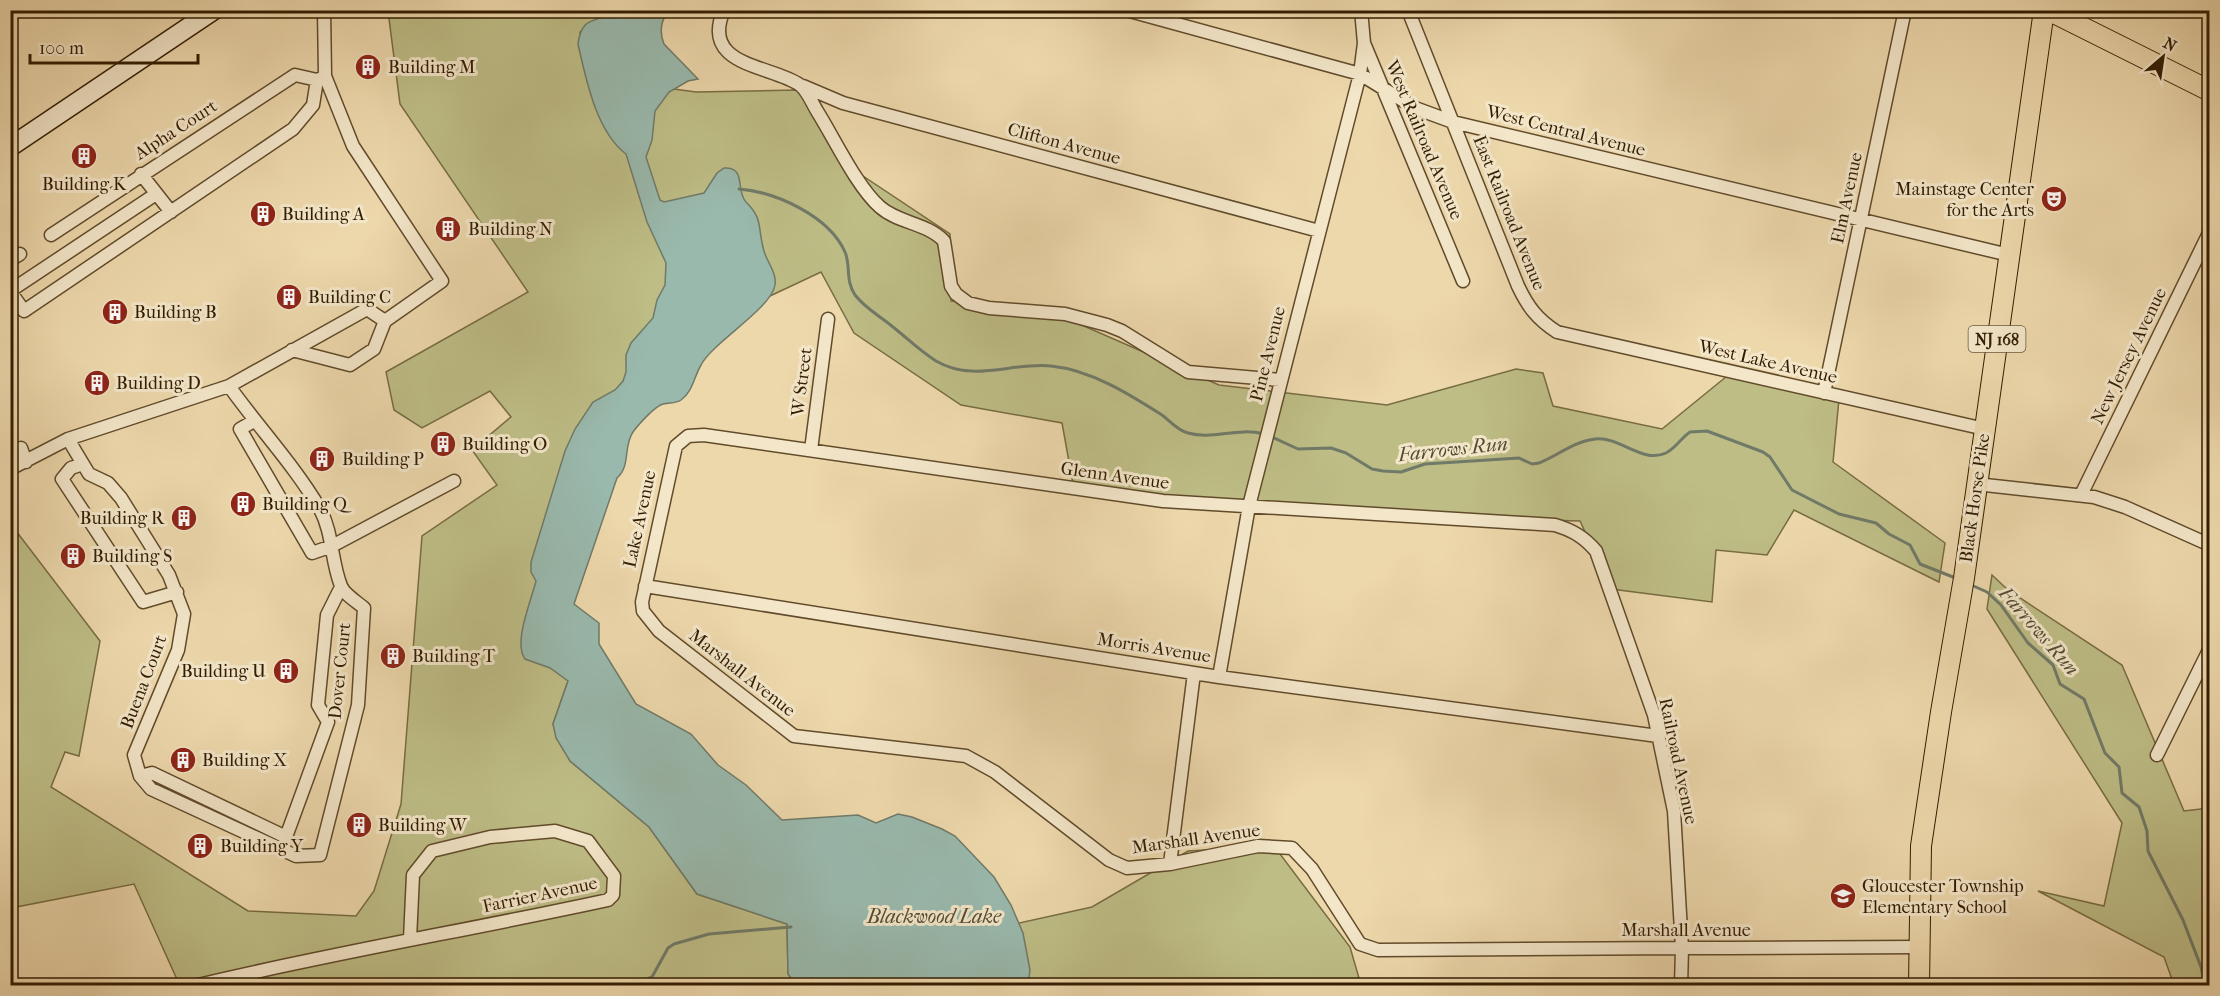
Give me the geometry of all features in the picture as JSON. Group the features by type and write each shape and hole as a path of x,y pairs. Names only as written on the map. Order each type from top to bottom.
{"main road":[{"path":"2046,10 2210,91"},
{"name":"Black Horse Pike","path":"1919,986 1922,846 1941,712 1963,584 2046,10"},
{"path":"10,147 212,11"}],"street":[{"path":"156,194 10,291 24,311 293,129 313,105 321,78 324,10"},
{"name":"Clifton Avenue","path":"724,10 719,25 722,41 727,49 745,64 843,103 1319,231"},
{"name":"West Central Avenue","path":"1126,10 1359,75 1415,108 1453,122 2009,255"},
{"name":"West Railroad Avenue","path":"1361,10 1364,43 1463,280"},
{"name":"East Railroad Avenue","path":"1408,10 1518,286 1528,308 1544,324"},
{"name":"Elm Avenue","path":"1824,393 1905,10"},
{"name":"Pine Avenue","path":"1219,677 1249,506 1359,75 1364,43"},
{"name":"Alpha Court","path":"51,235 295,75 321,78"},
{"path":"292,350 350,365 374,349 385,321 442,281 353,146 321,78"},
{"path":"802,86 875,201 897,218 932,232 944,241 951,286 956,294 968,303 989,308 1065,315 1107,325 1122,331 1188,372 1280,380"},
{"path":"141,174 171,212"},
{"name":"New Jersey Avenue","path":"2081,495 2210,231"},
{"path":"10,469 68,439 229,386 367,309 385,321"},
{"name":"W Street","path":"811,450 828,318"},
{"name":"West Lake Avenue","path":"1544,324 1557,332 1985,429"},
{"path":"140,776 152,773 286,837 328,722 318,705 327,615 341,587 333,546 321,512 289,462 254,422 229,386"},
{"path":"254,422 240,429 312,553 333,546 454,481"},
{"name":"Glenn Avenue","path":"671,460 676,446 682,440 704,435 1163,501 1555,525 1569,530"},
{"name":"Buena Court","path":"68,439 89,474 108,483 121,498 169,575 184,614 184,627 178,650 134,756 140,776"},
{"path":"10,453 21,448 26,462"},
{"name":"Lake Avenue","path":"645,586 671,460"},
{"path":"83,464 71,468 62,479 143,602 177,592"},
{"path":"1976,484 2081,495 2125,507 2210,545"},
{"name":"Railroad Avenue","path":"1569,530 1587,540 1596,551 1654,715 1674,811 1682,948 1680,986"},
{"name":"Morris Avenue","path":"645,586 1219,677 1658,736"},
{"name":"Marshall Avenue","path":"645,586 643,611 659,631 794,736 966,756 995,772 1109,860 1127,868 1170,864 1258,846 1292,848 1312,869 1360,944 1378,950 1919,947"},
{"name":"Dover Court","path":"140,776 151,789 296,856 320,855 358,705 364,608 341,587"},
{"path":"2157,755 2210,648"},
{"path":"1170,864 1194,673"},
{"name":"Farrier Avenue","path":"194,986 410,939 608,900 613,896 614,876 588,841 555,831 490,837 432,851 413,875 410,939"}],"shaded area":[{"path":"607,10 580,32 586,77 696,92 797,90 860,174 950,234 951,301 1045,309 1219,385 1387,405 1516,369 1543,373 1553,406 1662,429 1732,372 1839,399 1833,462 1945,543 1939,582 1794,510 1767,555 1716,550 1712,602 1611,589 1580,521 1264,512 1073,484 1062,423 961,405 854,333 821,272 770,296 566,451 568,681 553,724 570,761 649,827 697,894 787,924 788,974 796,985 180,986 134,884 11,908 10,523 100,641 79,756 65,752 51,787 248,911 356,916 374,891 401,804 422,536 497,485 472,450 511,417 490,391 422,428 394,410 386,372 528,292 400,104 388,11"},
{"path":"1992,575 2008,590 2122,665 2184,811 2209,808 2209,985 2174,985 2164,957 2038,891 2104,906 2122,823 1987,609"},
{"path":"1274,846 1350,947 1361,985 1025,985 1019,923 1092,907 1188,851"}],"water":[{"name":"Blackwood Lake","path":"616,11 668,11 661,27 664,44 698,79 688,81 669,92 655,111 652,140 646,157 660,200 664,202 704,193 717,173 724,168 736,171 743,197 758,219 764,251 773,272 775,285 771,294 753,315 707,356 685,396 679,401 660,405 633,432 628,443 624,468 617,478 574,604 599,623 599,644 636,704 691,734 718,765 746,785 782,820 858,815 876,823 898,814 912,817 955,836 994,877 1011,905 1023,933 1030,970 1028,985 814,986 812,978 796,985 788,974 787,924 697,894 649,827 570,761 556,738 553,724 568,681 550,668 525,659 522,652 522,633 536,581 531,572 531,562 565,451 575,429 593,402 615,390 623,381 626,372 626,355 631,343 653,318 657,300 665,285 666,263 647,222 626,154 607,132 594,104 578,44 583,28 587,24"}],"waterway":[{"name":"Farrows Run","path":"739,189 754,191 785,201 800,208 827,227 845,252 850,284 859,300 936,361 950,367 979,371 1036,366 1066,368 1081,372 1123,391 1162,415 1184,432 1197,435 1244,432 1264,434"},
{"name":"Farrows Run","path":"1270,436 1298,449 1331,448 1346,453 1372,469 1401,472 1425,464 1519,458 1532,464 1539,463 1573,446 1595,439 1613,441 1640,453 1657,455 1670,451 1690,432 1707,431 1763,452 1770,457 1792,490 1839,514 1876,523 1889,534 1910,545 1920,564 1958,579"},
{"name":"Farrows Run","path":"1969,584 1987,592 2001,605 2028,643 2053,665 2060,684 2084,699 2105,753 2119,767 2122,793 2139,807 2147,831 2148,851 2183,920 2201,967 2205,986"},
{"path":"631,986 652,977 668,948 674,944 709,934 791,927"}],"place":[{"name":"Building M","path":"368,67"},
{"name":"Building K","path":"84,156"},
{"name":"Mainstage Center for the Arts","path":"2054,199"},
{"name":"Building A","path":"263,214"},
{"name":"Building N","path":"448,229"},
{"name":"Building C","path":"289,297"},
{"name":"Building B","path":"115,312"},
{"name":"Building D","path":"97,383"},
{"name":"Building O","path":"443,444"},
{"name":"Building P","path":"322,459"},
{"name":"Building Q","path":"243,504"},
{"name":"Building R","path":"184,518"},
{"name":"Building S","path":"73,556"},
{"name":"Building T","path":"393,656"},
{"name":"Building U","path":"286,671"},
{"name":"Building X","path":"183,760"},
{"name":"Building W","path":"359,825"},
{"name":"Building Y","path":"200,846"},
{"name":"Gloucester Township Elementary School","path":"1843,896"}]}
